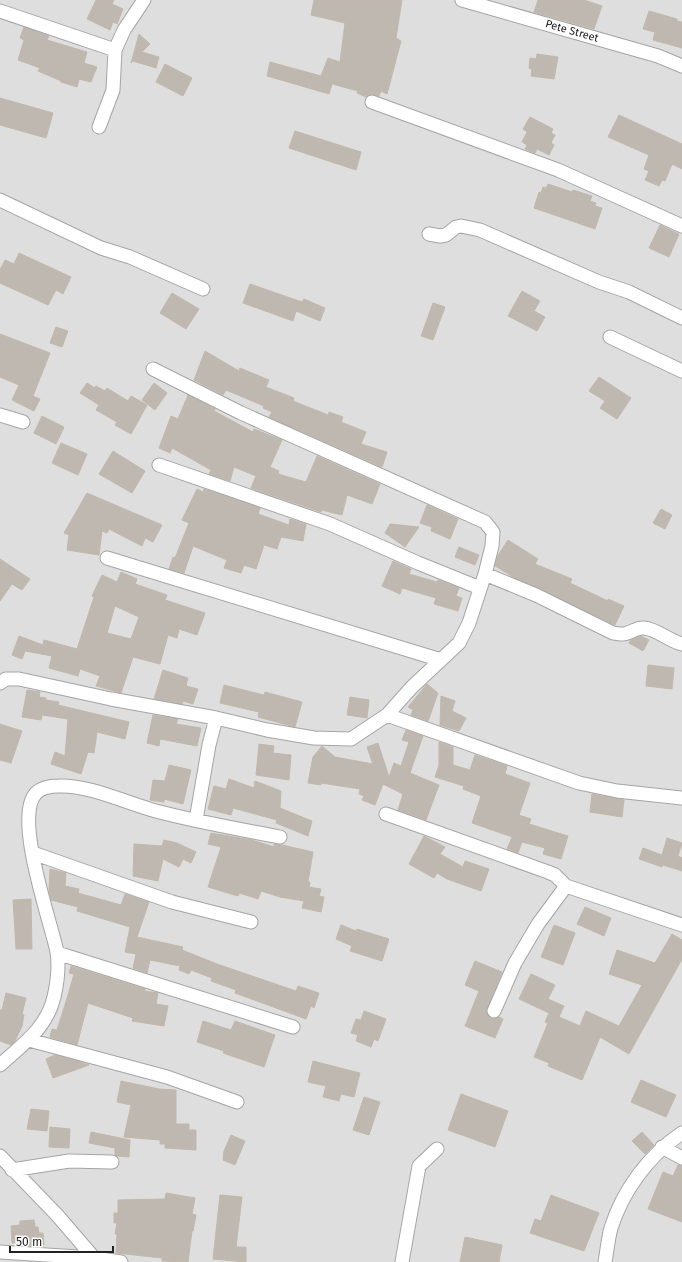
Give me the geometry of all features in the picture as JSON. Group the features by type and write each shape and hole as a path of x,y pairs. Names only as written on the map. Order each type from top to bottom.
{"street":[{"path":"99,126 113,90 115,50 129,21 144,0"},
{"name":"Pete Street","path":"462,0 658,56 682,66"},
{"path":"0,10 115,50"},
{"path":"372,102 558,170 682,226"},
{"path":"0,200 101,248 130,257 203,289"},
{"path":"429,234 440,236 446,235 456,227 461,226 480,230 599,282 629,292 682,318"},
{"path":"610,337 682,371"},
{"path":"0,683 6,679 19,679 111,699 314,738 350,739 387,714 412,686 459,643 469,623 485,574 492,546 493,532 485,522 241,413 153,369"},
{"path":"0,415 23,422"},
{"path":"159,465 330,524 418,563 480,588"},
{"path":"107,558 441,660"},
{"path":"485,574 536,595 613,633 627,635 639,628 645,628 674,643 682,644"},
{"path":"387,714 579,783 617,791 682,798"},
{"path":"196,820 209,745 216,718"},
{"path":"0,1064 29,1040 43,1022 54,997 57,953 38,884 30,828 30,806 36,793 46,787 61,786 84,789 155,811 280,837"},
{"path":"386,814 548,872 555,875 566,886 682,925"},
{"path":"33,853 172,902 250,922"},
{"path":"494,1011 515,962 538,924 566,886"},
{"path":"57,953 293,1027"},
{"path":"29,1040 167,1077 237,1102"},
{"path":"605,1262 611,1229 626,1195 641,1171 662,1147 682,1133"},
{"path":"662,1147 682,1158"},
{"path":"402,1262 419,1166 437,1149"},
{"path":"0,1156 57,1215 94,1258"},
{"path":"12,1170 70,1161 112,1162"},
{"path":"0,1252 94,1258 121,1262"}],"shaded area":[{"path":"0,0 682,0 682,1262 0,1262"}],"building":[{"path":"96,0 114,0 112,4 123,9 117,24 113,22 110,30 87,19"},
{"path":"314,0 402,0 396,38 401,41 387,94 381,91 379,96 371,94 366,97 357,93 358,91 332,84 329,94 267,76 270,62 321,76 328,58 340,62 345,23 311,15"},
{"path":"538,0 584,0 602,6 594,29 534,12"},
{"path":"649,11 677,19 677,21 682,22 682,48 653,40 655,32 643,29"},
{"path":"24,27 49,36 47,40 87,52 84,63 97,67 91,82 79,79 77,87 61,82 38,71 40,68 18,60 24,40 20,38"},
{"path":"139,34 150,44 142,52 159,57 156,68 133,61 131,63"},
{"path":"537,54 558,57 554,79 531,76 532,69 529,68 530,58 536,59"},
{"path":"165,64 192,78 183,96 156,82"},
{"path":"0,98 53,113 46,138 0,125"},
{"path":"619,115 682,144 682,169 672,164 665,181 662,180 659,186 645,180 649,171 644,169 649,155 608,137"},
{"path":"530,117 553,129 551,133 555,135 551,143 554,145 549,155 537,149 535,153 525,149 527,145 522,142 527,132 523,129"},
{"path":"295,131 361,152 356,170 289,148"},
{"path":"548,184 572,192 573,190 592,196 590,201 596,203 595,206 602,208 595,229 534,208 539,192 541,193 543,187 546,188"},
{"path":"660,225 679,234 669,257 649,248"},
{"path":"19,253 71,277 63,294 56,290 48,305 0,283 0,270 5,260 14,264"},
{"path":"250,284 302,302 304,299 325,308 320,321 296,311 293,321 243,303"},
{"path":"522,291 540,301 534,311 545,317 537,331 508,316"},
{"path":"172,293 199,309 186,329 160,313"},
{"path":"433,303 445,307 433,340 421,336"},
{"path":"56,327 68,331 62,347 50,343"},
{"path":"0,334 50,353 33,396 40,399 34,411 12,400 19,385 0,377"},
{"path":"205,351 239,371 240,368 269,380 266,387 294,398 293,401 328,415 329,412 343,417 341,422 366,432 361,444 387,452 382,467 269,417 272,412 263,408 264,406 226,390 223,395 194,380"},
{"path":"599,377 631,398 617,419 600,408 605,401 589,391"},
{"path":"87,383 95,388 96,386 105,391 107,388 128,401 131,396 147,405 131,434 115,425 117,422 96,410 99,405 80,393"},
{"path":"154,383 167,393 155,410 142,400"},
{"path":"188,395 253,432 254,429 282,440 270,467 279,471 278,474 306,482 317,456 380,484 372,504 347,495 342,515 322,510 321,512 251,488 256,476 234,467 230,481 209,474 211,470 172,448 170,453 159,448 171,416 178,419"},
{"path":"42,416 64,427 56,444 34,433"},
{"path":"61,443 87,454 78,475 52,463"},
{"path":"113,451 145,471 132,493 99,474"},
{"path":"197,489 203,492 204,489 260,508 258,514 289,525 290,519 306,524 303,541 281,537 277,549 264,545 256,569 244,565 241,573 224,568 227,560 193,546 184,573 169,569 189,523 182,520"},
{"path":"87,493 162,525 153,542 145,538 142,546 109,529 107,533 102,531 99,555 67,550 69,535 64,533"},
{"path":"427,505 458,519 450,539 431,531 432,527 420,523"},
{"path":"661,509 672,515 665,529 653,523"},
{"path":"390,524 419,527 405,547 385,533"},
{"path":"508,540 538,559 535,564 572,579 570,583 608,601 608,599 624,606 615,625 515,578 495,566 497,557"},
{"path":"459,547 479,555 475,565 455,557"},
{"path":"0,559 30,579 22,590 12,584 0,601"},
{"path":"393,561 411,569 409,574 437,582 438,580 459,588 456,596 462,598 458,611 434,604 436,598 402,588 400,594 382,586"},
{"path":"121,572 137,579 135,584 167,595 165,600 205,613 197,635 179,629 177,638 168,635 160,664 133,657 121,693 96,686 100,676 80,669 78,676 49,668 52,656 25,651 22,659 12,655 19,636 43,645 44,640 77,649 94,597 92,596 102,575 117,582","holes":["115,606 139,617 131,639 107,633"]},
{"path":"641,636 649,640 643,651 629,643 630,641"},
{"path":"648,665 674,668 672,689 646,686"},
{"path":"163,670 188,678 186,686 198,689 193,704 183,701 182,704 154,699"},
{"path":"427,684 438,693 428,721 411,715 413,710 408,707"},
{"path":"224,685 264,695 265,692 302,702 295,727 258,717 259,712 220,703"},
{"path":"27,690 40,692 39,697 46,698 46,700 59,702 58,705 129,722 125,739 97,732 94,753 88,752 81,774 51,764 55,752 65,756 68,719 42,715 41,720 22,717"},
{"path":"441,696 455,701 452,711 466,718 459,731 440,725"},
{"path":"350,697 369,700 367,718 347,715"},
{"path":"153,715 178,719 176,724 201,728 197,746 160,739 159,746 147,743"},
{"path":"0,724 22,731 11,763 0,760"},
{"path":"406,730 423,736 410,773 439,785 426,820 398,810 403,794 383,784 375,805 362,800 364,796 359,794 360,789 321,783 321,785 308,783 313,757 322,746 335,757 373,764 367,747 378,743 389,777 394,763 401,766 409,742 402,740"},
{"path":"439,742 453,747 453,765 470,770 475,755 507,766 505,774 530,783 519,815 531,819 529,824 568,836 561,859 543,854 545,848 522,842 518,853 507,849 512,837 472,823 481,796 463,789 464,786 435,777 439,765"},
{"path":"259,744 274,746 273,753 291,755 289,780 256,775"},
{"path":"169,765 191,770 183,804 164,799 164,802 150,800 153,780 165,781"},
{"path":"229,779 254,788 255,781 281,791 280,808 312,821 308,836 276,823 277,820 233,808 231,815 208,809 214,786 226,789"},
{"path":"592,794 624,800 622,817 590,812"},
{"path":"211,833 252,840 274,847 274,844 282,845 313,852 308,882 310,882 309,887 321,889 319,896 324,897 321,912 302,908 304,901 280,897 261,891 258,899 239,893 238,896 208,887 221,847 208,844"},
{"path":"424,836 445,847 440,854 463,867 465,861 489,869 481,891 447,879 437,873 434,878 409,864"},
{"path":"667,838 682,843 678,856 682,858 682,871 663,865 662,867 639,859 643,848 662,855"},
{"path":"164,840 177,843 196,852 191,863 183,859 179,867 163,859 158,881 133,876 134,844 162,846"},
{"path":"50,869 66,873 65,886 79,889 78,893 121,905 125,894 149,902 137,937 183,947 182,950 217,964 296,991 298,986 319,993 314,1008 311,1006 306,1019 235,993 236,990 211,981 212,978 191,970 189,974 179,970 180,966 150,960 147,973 133,968 136,954 125,952 130,927 77,911 78,907 51,900 49,890"},
{"path":"31,899 32,949 16,949 13,900"},
{"path":"585,907 611,918 604,936 577,924"},
{"path":"341,925 356,931 357,929 389,939 382,961 350,951 352,946 336,939"},
{"path":"554,925 575,933 563,965 541,957"},
{"path":"672,934 682,940 682,959 629,1054 600,1037 582,1080 548,1066 549,1063 534,1057 548,1023 545,1022 549,1013 519,999 531,974 555,985 548,999 564,1006 559,1017 580,1026 586,1011 619,1026 642,985 609,974 617,950 655,963"},
{"path":"475,961 502,972 486,1012 491,1018 499,1017 503,1019 495,1038 465,1026 479,991 465,985"},
{"path":"71,966 145,989 145,991 158,993 156,1004 168,1006 164,1026 132,1021 133,1018 88,1003 77,1045 50,1037 52,1029 57,1030 68,995 74,974 69,973"},
{"path":"6,993 26,998 22,1014 24,1015 22,1026 15,1041 11,1045 0,1041 0,1010 2,1010"},
{"path":"364,1011 386,1019 378,1041 374,1039 371,1047 356,1041 358,1035 351,1033 356,1019 361,1020"},
{"path":"203,1021 231,1030 235,1021 275,1035 264,1067 223,1053 224,1051 197,1042"},
{"path":"55,1055 89,1065 53,1078 46,1059"},
{"path":"313,1061 360,1073 354,1097 341,1094 339,1101 323,1097 326,1086 308,1082"},
{"path":"641,1080 676,1095 666,1117 631,1102"},
{"path":"121,1081 159,1089 176,1090 176,1124 189,1124 189,1130 196,1130 196,1150 165,1148 165,1144 160,1144 160,1140 124,1137 131,1105 117,1102"},
{"path":"461,1094 508,1111 495,1147 448,1130"},
{"path":"364,1097 380,1102 369,1135 353,1130"},
{"path":"31,1109 49,1111 47,1131 27,1129"},
{"path":"50,1127 70,1129 69,1148 49,1147"},
{"path":"91,1132 130,1140 129,1157 115,1155 115,1148 89,1143"},
{"path":"642,1132 654,1145 645,1154 632,1141"},
{"path":"231,1135 245,1141 235,1165 223,1160 224,1151"},
{"path":"678,1165 682,1166 682,1222 648,1209 663,1172 673,1176"},
{"path":"166,1193 195,1198 192,1214 196,1215 192,1231 188,1262 162,1261 162,1258 116,1253 117,1234 115,1234 117,1223 114,1223 114,1213 118,1213 118,1200 165,1199"},
{"path":"220,1195 242,1197 236,1247 246,1247 246,1262 213,1259"},
{"path":"551,1195 599,1213 584,1251 530,1233 535,1219 541,1221"},
{"path":"34,1220 35,1227 38,1227 39,1233 43,1233 44,1245 28,1246 28,1242 12,1243 11,1226 20,1225 20,1221"},
{"path":"465,1237 502,1245 499,1262 460,1262"}]}
